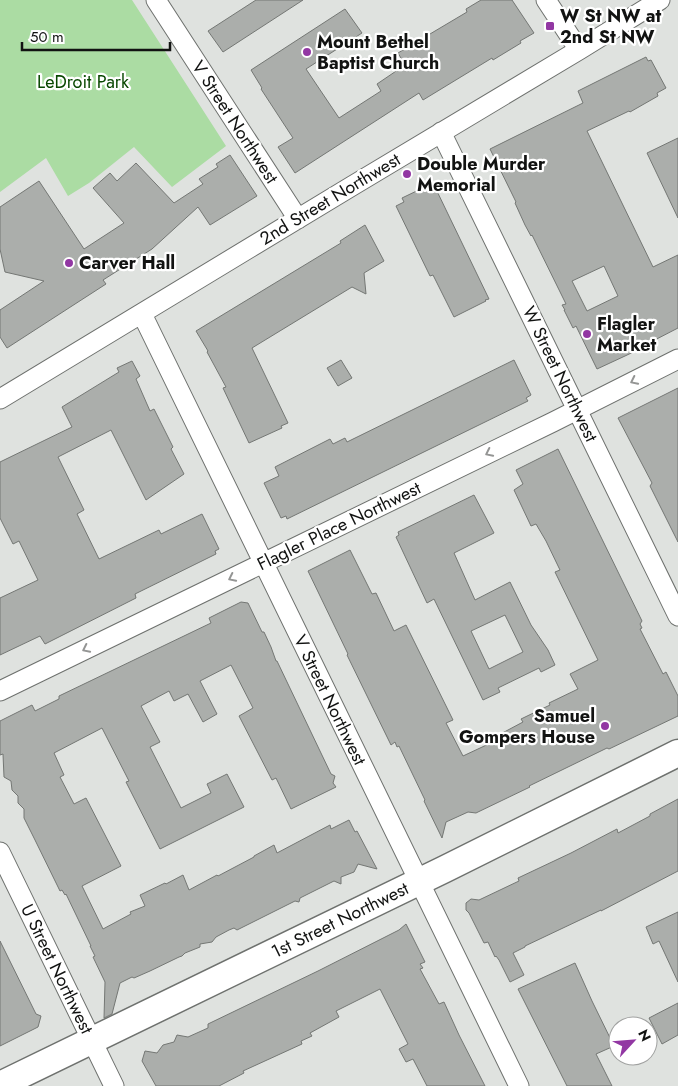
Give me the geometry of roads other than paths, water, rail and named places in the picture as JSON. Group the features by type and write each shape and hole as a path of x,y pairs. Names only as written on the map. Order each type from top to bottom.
{"street":[{"name":"V Street Northwest","path":"156,0 298,219"},
{"path":"546,0 579,50"},
{"name":"2nd Street Northwest","path":"3,390 142,314 660,0"},
{"name":"W Street Northwest","path":"441,132 678,616"},
{"name":"V Street Northwest","path":"142,314 519,1086"},
{"name":"Flagler Place Northwest","path":"0,691 678,359"},
{"name":"1st Street Northwest","path":"0,1085 678,753"},
{"name":"U Street Northwest","path":"0,852 114,1086"}],"place":[{"name":"W St NW at 2nd St NW","path":"550,26"},
{"name":"Mount Bethel Baptist Church","path":"307,52"},
{"name":"Double Murder Memorial","path":"407,174"},
{"name":"Carver Hall","path":"69,263"},
{"name":"Flagler Market","path":"587,334"},
{"name":"Samuel Gompers House","path":"605,726"}],"park label":[{"name":"LeDroit Park","path":"83,82"}]}
